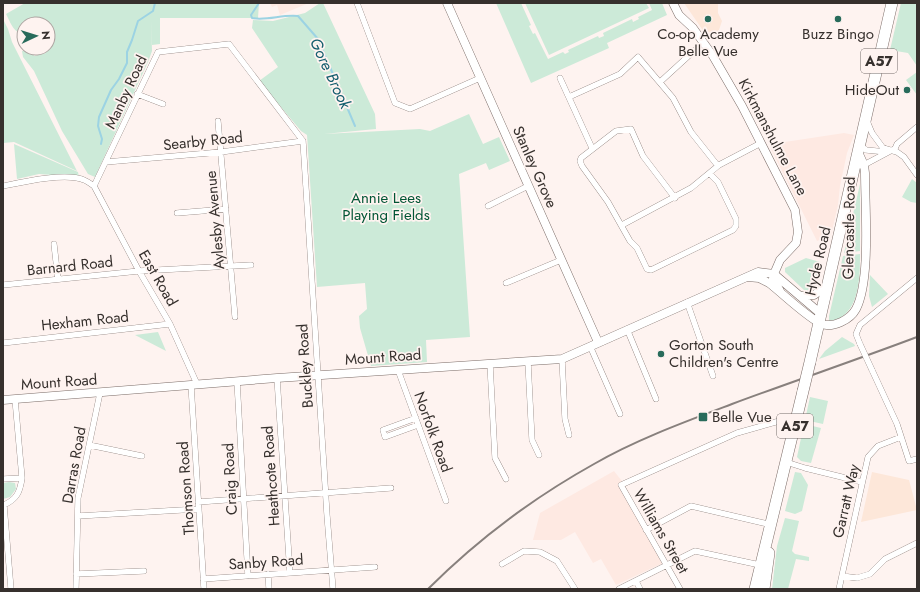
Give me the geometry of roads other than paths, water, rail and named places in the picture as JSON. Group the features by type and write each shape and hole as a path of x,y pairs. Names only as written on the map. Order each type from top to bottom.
{"highway":[{"name":"Hyde Road","path":"755,589 760,565 772,525 828,285 859,169 860,150 892,3"},
{"name":"Hyde Road","path":"764,589 772,525"}],"main road":[{"name":"Stanley Grove","path":"447,3 561,260 594,344"},
{"name":"Kirkmanshulme Lane","path":"673,3 679,15 693,28 713,56 761,143 795,210 798,222 796,243 780,260 774,274"},
{"name":"Glencastle Road","path":"820,318 826,325 842,322 855,310 859,300 865,272 859,169"},
{"name":"Mount Road","path":"3,400 194,384 562,359 687,302 747,277 762,271 774,274"},
{"path":"774,274 773,279 780,291"},
{"path":"774,274 800,296 820,318"},
{"path":"747,277 763,280 820,318"},
{"path":"800,296 814,295 828,285"}],"street":[{"path":"357,3 395,103 410,109 480,78"},
{"name":"Manby Road","path":"94,186 158,52 229,44 303,141"},
{"path":"660,82 695,50"},
{"path":"569,97 620,74 638,57 673,98 691,132 718,166"},
{"path":"560,78 592,148"},
{"path":"137,94 162,104"},
{"path":"866,120 872,133 881,145 904,156 917,175"},
{"name":"Aylesby Avenue","path":"218,121 235,317"},
{"path":"859,169 891,151 917,127"},
{"path":"675,198 643,156 631,129 616,131 581,158 580,161 622,225 630,241 637,248 647,269 651,270 733,230 736,226 736,219 718,182 710,174"},
{"name":"Searby Road","path":"106,162 221,152 303,141"},
{"name":"Buckley Road","path":"303,141 330,570 333,589"},
{"path":"622,225 675,198 710,174 718,166 761,143"},
{"path":"860,150 891,151"},
{"path":"3,186 34,179 72,178 83,179 94,186"},
{"name":"East Road","path":"94,186 139,271 170,324 194,384"},
{"path":"488,206 528,186"},
{"path":"177,213 226,209"},
{"path":"54,244 58,280"},
{"path":"506,283 561,260"},
{"name":"Barnard Road","path":"3,285 139,271 251,265"},
{"path":"917,278 860,325 856,332 901,437 909,462 917,459"},
{"path":"687,302 713,376"},
{"name":"Hexham Road","path":"3,343 170,324"},
{"path":"627,329 656,399"},
{"path":"594,344 620,414"},
{"path":"562,359 565,419 569,435"},
{"path":"528,362 532,440 539,454"},
{"path":"490,364 495,458 506,480"},
{"name":"Norfolk Road","path":"398,370 446,501"},
{"name":"Heathcote Road","path":"277,378 290,573"},
{"name":"Craig Road","path":"237,381 248,576"},
{"name":"Thomson Road","path":"194,384 198,502 204,589"},
{"name":"Darras Road","path":"76,589 78,498 100,393"},
{"path":"11,589 4,505 17,497 21,489 22,478 15,399"},
{"path":"416,418 383,430 385,437 418,425"},
{"name":"Williams Street","path":"680,589 621,484 737,433 790,418 797,419"},
{"name":"Garratt Way","path":"839,589 868,457 878,446 901,437"},
{"path":"90,445 142,456"},
{"path":"786,462 862,482"},
{"path":"3,479 22,478"},
{"path":"198,502 391,488"},
{"path":"646,530 691,506 772,525"},
{"path":"78,516 199,509"},
{"path":"842,576 857,578 870,574 885,559 917,543"},
{"path":"502,564 524,551 540,552 557,561 575,589"},
{"path":"619,589 695,551 760,565"},
{"name":"Sanby Road","path":"204,579 375,567"},
{"path":"76,574 144,570"},
{"path":"268,574 269,589"},
{"path":"636,581 640,589"}],"waterway":[{"path":"101,144 102,139 98,126 99,117 111,90 119,79 127,63 127,52 138,21 153,11 155,3"},
{"name":"Gore Brook","path":"259,3 251,15 252,18 263,19 298,16 318,39 355,126"}],"railway":[{"path":"428,589 466,554 506,521 571,477 610,455 697,417 917,337"}],"place":[{"name":"Co-op Academy Belle Vue","path":"708,19"},
{"name":"Buzz Bingo","path":"838,19"},
{"name":"HideOut","path":"907,90"},
{"name":"Gorton South Children's Centre","path":"661,354"},
{"name":"Belle Vue","path":"703,417"}],"park label":[{"name":"Annie Lees Playing Fields","path":"386,206"}]}
